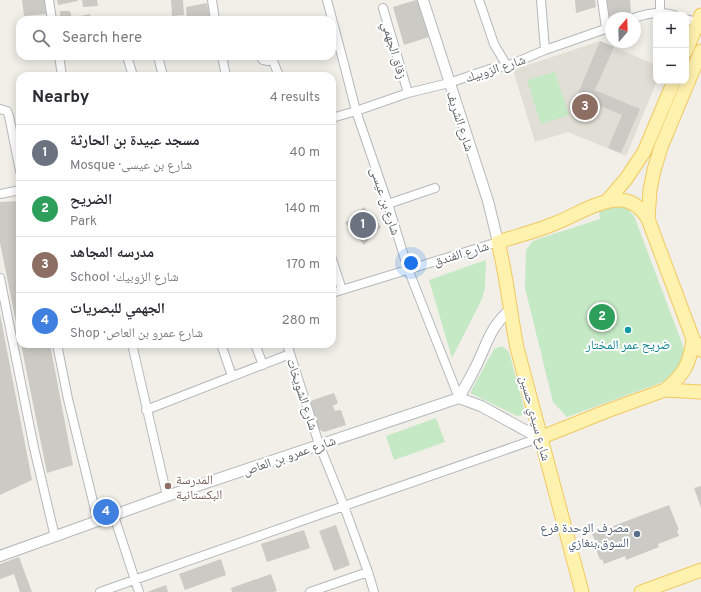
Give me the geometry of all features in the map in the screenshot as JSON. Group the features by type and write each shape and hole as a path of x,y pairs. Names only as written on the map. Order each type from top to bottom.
{"main road":[{"path":"687,48 695,19"},
{"path":"648,219 650,190 661,147 701,51"},
{"path":"607,201 626,179 644,152 673,84"},
{"path":"498,242 555,224 607,201 623,200 630,202 642,210 648,219 693,339 701,350"},
{"name":"شارع سيدي حسين","path":"498,242 517,348 542,437 582,592"},
{"path":"542,437 665,390 677,381 683,373 691,356 693,339"},
{"path":"665,390 701,392"},
{"path":"641,592 701,570"}],"street":[{"path":"49,0 51,16"},
{"path":"212,0 214,16"},
{"name":"شارع بن عيسى","path":"327,0 331,16"},
{"name":"شارع الشريف","path":"423,0 488,201 498,242"},
{"path":"479,0 494,44 507,66"},
{"path":"541,0 545,50"},
{"path":"602,0 605,14"},
{"path":"660,0 660,12"},
{"name":"زقاق الجهمي","path":"383,8 408,93"},
{"path":"641,15 653,13"},
{"name":"شارع الزوبيك","path":"336,117 408,93 449,83 490,69 507,66 545,50 605,29"},
{"name":"شارع بن عيسى","path":"336,34 356,111 388,204 408,269 458,398"},
{"path":"60,60 61,72"},
{"path":"128,60 131,72"},
{"path":"159,60 162,72"},
{"path":"223,60 225,72"},
{"path":"273,60 278,72"},
{"path":"0,109 7,111 9,116 16,151"},
{"path":"388,204 435,188"},
{"path":"0,194 16,191"},
{"name":"شارع الفندق","path":"336,292 498,242"},
{"path":"336,271 342,290"},
{"path":"0,278 34,448 55,537"},
{"path":"510,310 499,318 492,329 478,362 458,398 480,406 527,432 542,437"},
{"path":"58,348 68,399 98,522"},
{"path":"133,348 167,496"},
{"path":"222,348 232,376"},
{"path":"257,348 263,365"},
{"name":"شارع الشويخات","path":"288,348 319,444 344,506 374,592"},
{"path":"146,410 290,354"},
{"name":"شارع عمرو بن العاص","path":"0,556 167,496 458,398"},
{"path":"100,592 542,437"},
{"path":"114,516 139,592"},
{"path":"310,592 368,572"}],"shaded area":[{"path":"600,41 605,43 605,48 616,48 653,64 653,84 656,84 626,156 568,132 535,142 513,70"}],"green space":[{"path":"555,72 569,115 541,124 527,80"},
{"path":"606,206 626,207 634,216 683,346 685,358 674,378 567,417 553,402 525,288 526,250 532,242 538,239 600,219 599,210"},
{"path":"486,260 485,287 482,299 452,358 429,280"},
{"path":"502,346 509,352 526,415 517,416 470,393 494,349"},
{"path":"436,418 445,442 394,460 386,436"}],"building":[{"path":"22,0 45,0 46,14 24,16"},
{"path":"57,0 78,0 78,1 58,5"},
{"path":"82,0 97,0 98,6 83,7"},
{"path":"171,0 183,0 184,15 172,16"},
{"path":"418,0 429,37 404,45 393,7"},
{"path":"575,0 595,0 596,7 576,13"},
{"path":"605,0 630,0 631,12 606,12"},
{"path":"207,3 210,16 187,16 186,7"},
{"path":"60,11 70,11 71,16 60,16"},
{"path":"600,41 605,43 605,48 614,48 595,90 640,109 621,153 608,148 622,115 577,96"},
{"path":"16,201 16,322 0,243 0,202"},
{"path":"364,207 381,227 364,245 345,223"},
{"path":"0,314 32,480 0,495"},
{"path":"22,348 51,348 73,465 47,473"},
{"path":"334,393 338,403 333,406 335,411 341,410 346,425 324,432 318,429 310,401"},
{"path":"701,486 701,508 694,488"},
{"path":"669,505 679,530 677,530 679,536 658,544 659,547 626,560 625,556 604,564 602,559 600,560 592,534"},
{"path":"336,525 350,565 334,571 319,531"},
{"path":"304,530 310,548 267,562 261,544"},
{"path":"19,557 32,592 20,592 14,574 0,579 0,564"},
{"path":"221,559 226,575 185,590 179,574"},
{"path":"271,574 277,591 232,592 231,588"},
{"path":"166,585 168,592 147,592"}],"place":[{"name":"مدرسه المجاهد","path":"585,107"},
{"name":"مسجد عبيدة بن الحارثة","path":"363,225"},
{"name":"الضريح","path":"602,317"},
{"name":"ضريح عمر المختار","path":"628,330"},
{"name":"المدرسة البكستانية","path":"168,486"},
{"name":"الجهمي للبصريات","path":"106,512"},
{"name":"مصرف الوحدة فرع السوق،بنغازي","path":"637,534"}]}
